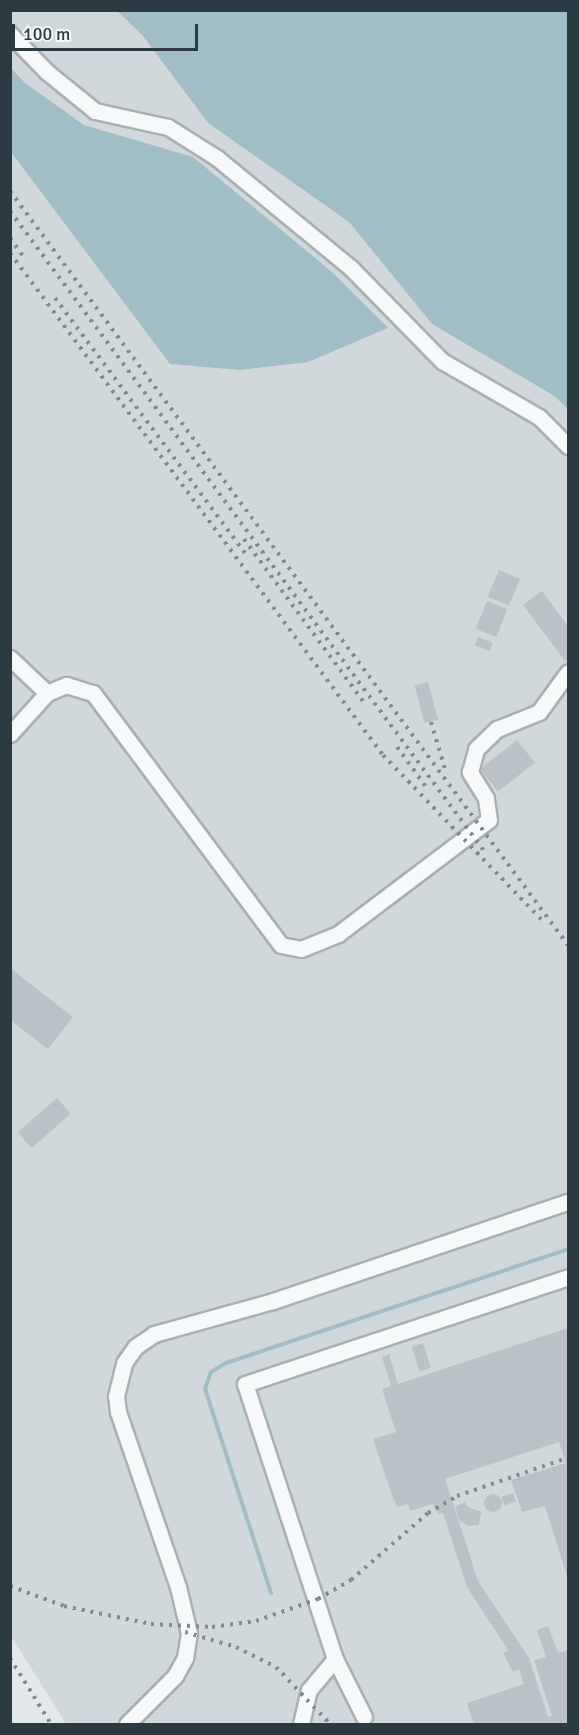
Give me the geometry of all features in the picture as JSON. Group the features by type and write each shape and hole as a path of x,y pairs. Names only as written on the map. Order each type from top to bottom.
{"lane":[{"path":"10,34 47,72 95,111 168,127 217,158 351,268 442,361 539,417 568,446"},
{"path":"10,658 47,693"},
{"path":"10,734 47,693 66,685 93,693 281,945 301,949 338,934 489,820 486,798 470,772 476,749 497,729 539,712 568,672"},
{"path":"127,1725 176,1676 189,1633 178,1587 118,1412 116,1396 124,1363 135,1347 154,1334 273,1301 568,1202"},
{"path":"364,1718 335,1659 246,1384 568,1277"},
{"path":"301,1725 309,1690 335,1659"}],"shaded area":[{"path":"11,11 117,11 142,35 208,123 349,222 432,324 554,396 568,409 568,1724 66,1724 11,1636"}],"water":[{"path":"117,11 568,11 568,409 554,396 432,324 349,222 208,123 142,35"},
{"path":"10,67 25,83 84,125 193,157 332,272 388,328 308,362 240,370 170,364 11,152"}],"building":[{"path":"499,570 520,579 509,606 488,597"},
{"path":"542,591 568,626 568,658 565,661 523,605"},
{"path":"487,601 507,609 496,637 476,629"},
{"path":"478,637 493,643 489,651 475,645"},
{"path":"428,682 438,720 425,723 414,686"},
{"path":"517,740 535,763 498,792 480,769"},
{"path":"10,968 73,1017 48,1049 10,1020"},
{"path":"57,1098 71,1114 32,1148 18,1132"},
{"path":"568,1328 568,1579 545,1506 522,1512 511,1480 566,1463 559,1442 445,1479 478,1581 529,1658 548,1717 552,1716 534,1660 546,1657 537,1630 548,1626 558,1653 568,1650 568,1724 474,1724 467,1703 524,1684 519,1669 513,1672 503,1653 508,1650 467,1587 443,1513 439,1514 432,1504 410,1511 408,1504 397,1507 373,1439 396,1432 382,1389 391,1386 382,1357 389,1354 398,1384"},
{"path":"423,1343 431,1368 420,1371 412,1347"},
{"path":"513,1493 516,1502 504,1505 502,1497"},
{"path":"493,1494 499,1497 502,1503 499,1509 493,1512 487,1509 484,1503 487,1497"},
{"path":"465,1502 468,1507 481,1512 479,1525 468,1526 460,1521 455,1507"}],"waterway":[{"path":"271,1593 205,1389 211,1372 226,1363 568,1249"}],"railway":[{"path":"10,191 568,945"},
{"path":"10,211 487,855"},
{"path":"10,238 26,260"},
{"path":"10,253 383,755 541,919"},
{"path":"55,298 245,553"},
{"path":"244,539 363,701"},
{"path":"431,722 446,772"},
{"path":"397,747 429,791"},
{"path":"10,1586 64,1606 151,1624 212,1627 256,1621 318,1599 351,1580 428,1513 457,1496 564,1459"},
{"path":"185,1632 236,1647 276,1667 330,1724"},
{"path":"10,1658 51,1724"}]}
